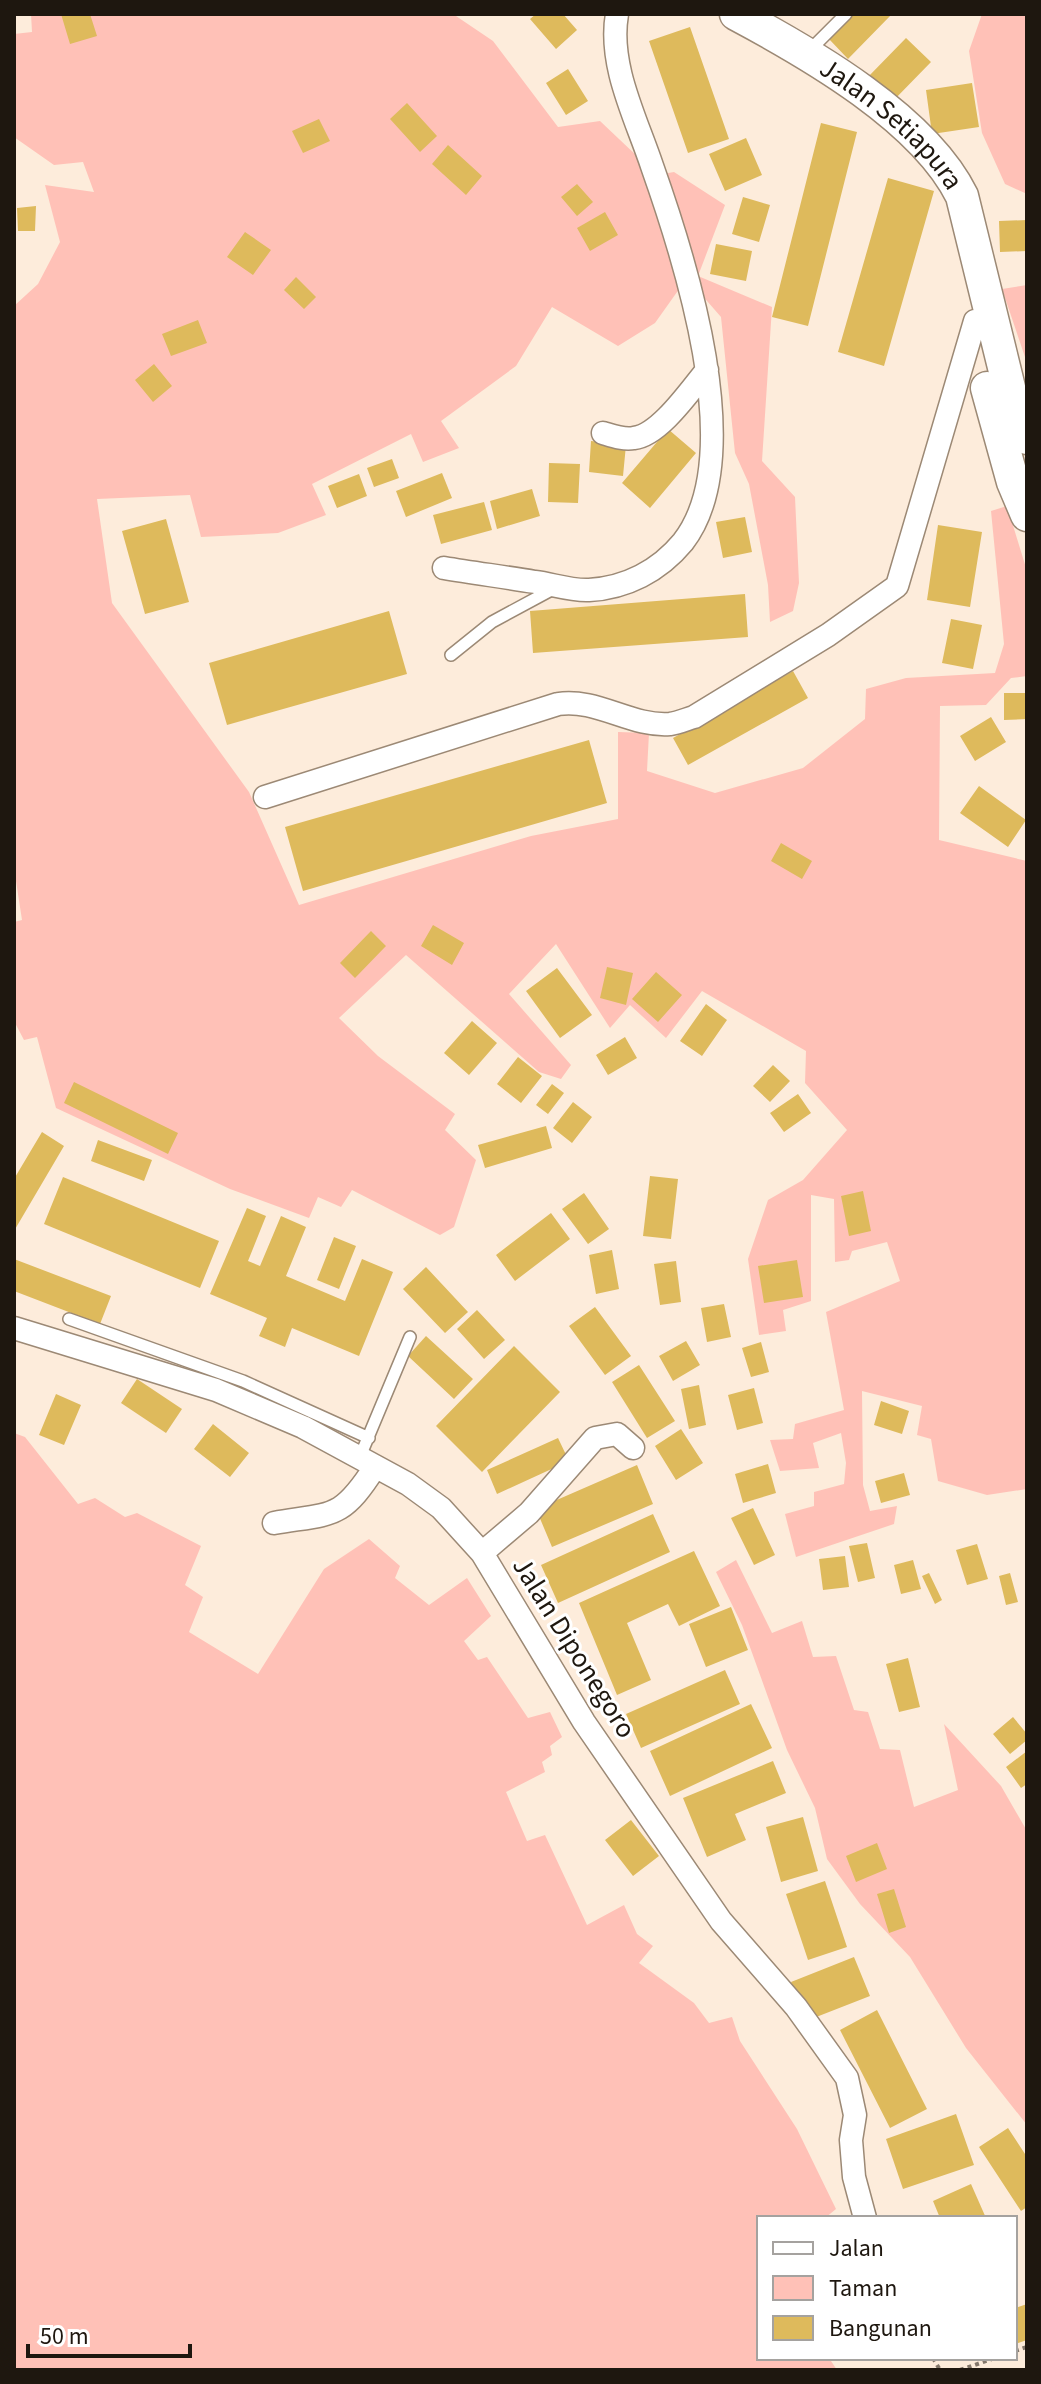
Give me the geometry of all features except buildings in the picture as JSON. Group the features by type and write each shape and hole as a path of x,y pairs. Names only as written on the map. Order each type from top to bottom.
{"street":[{"path":"444,568 585,591 618,586 671,557 692,529 707,491 713,416 707,370 665,204 620,73 614,31 617,14"},
{"name":"Jalan Setiapura","path":"736,14 807,53 892,114 927,145 950,172 962,196 1015,412 1027,438"},
{"name":"Jalan Setiapura","path":"984,283 975,321 987,389 1013,482 1027,515"},
{"path":"265,797 558,704 587,704 644,721 670,724 694,717 828,635 897,586 975,321"},
{"path":"603,433 632,439 640,437 672,412 707,370"},
{"name":"Jalan Diponegoro","path":"14,1328 216,1390 303,1427 408,1484 441,1508 482,1553 584,1722 721,1921 796,2007 847,2078 855,2115 851,2140 854,2177 864,2216"},
{"path":"482,1553 529,1513 595,1438 617,1434 633,1448"},
{"path":"274,1523 332,1513 347,1505 367,1463"}],"lane":[{"path":"807,53 846,14"},
{"path":"451,655 492,622 559,586"},
{"path":"69,1319 243,1381 369,1438"},
{"path":"367,1463 369,1438 410,1337"}],"path":[{"path":"960,2370 989,2360"}],"green space":[{"path":"31,14 453,14 493,41 558,127 600,121 657,175 674,172 725,205 698,276 772,307 762,461 795,497 799,583 793,611 770,622 768,585 749,484 735,453 721,317 687,278 655,323 618,346 552,307 516,366 441,421 459,448 423,462 411,434 312,484 326,515 278,533 201,537 190,495 97,499 112,603 249,792 299,905 531,836 618,819 618,732 649,733 647,771 715,793 803,768 865,719 866,689 906,678 995,673 1004,644 991,511 1007,506 1027,571 1027,676 1011,678 986,705 940,706 939,840 1027,861 1027,1489 987,1495 938,1481 931,1439 917,1435 922,1406 862,1391 863,1485 870,1511 897,1506 894,1524 796,1557 785,1514 814,1506 814,1492 844,1484 846,1463 841,1433 813,1443 819,1468 780,1471 770,1440 793,1439 795,1424 844,1410 826,1312 900,1281 887,1242 852,1251 849,1260 835,1262 834,1199 811,1195 811,1301 783,1310 786,1331 759,1335 748,1259 768,1200 803,1180 847,1130 805,1083 806,1051 702,991 666,1038 630,1005 610,1028 556,944 509,994 571,1065 561,1079 539,1072 406,955 339,1018 378,1056 455,1114 445,1130 476,1160 454,1227 440,1235 352,1190 341,1207 318,1197 309,1218 230,1189 56,1108 37,1037 24,1040 14,1021 14,922 22,920 14,868 14,306 38,284 60,242 45,185 94,192 83,162 54,165 14,137 14,34 32,32"},
{"path":"982,14 1027,14 1027,194 1005,184 982,133 969,51"},
{"path":"1027,285 1027,363 1002,289"},
{"path":"14,1433 25,1437 78,1504 95,1498 125,1517 137,1513 201,1546 185,1585 203,1597 189,1632 258,1674 324,1569 369,1539 400,1566 395,1578 429,1605 467,1578 491,1616 464,1641 478,1660 487,1657 528,1718 550,1712 562,1737 550,1746 552,1755 542,1762 545,1772 506,1792 527,1841 545,1835 587,1925 624,1905 637,1934 653,1946 639,1963 694,2003 709,2023 732,2017 740,2041 797,2129 836,2209 827,2216 757,2216 757,2360 830,2360 837,2370 14,2370"},
{"path":"736,1560 772,1633 802,1621 813,1657 836,1656 854,1710 868,1712 880,1749 900,1750 914,1807 958,1790 944,1724 1001,1786 1027,1831 1027,2125 966,2048 910,1957 860,1904 827,1859 815,1808 787,1750 742,1625 716,1572"}]}
